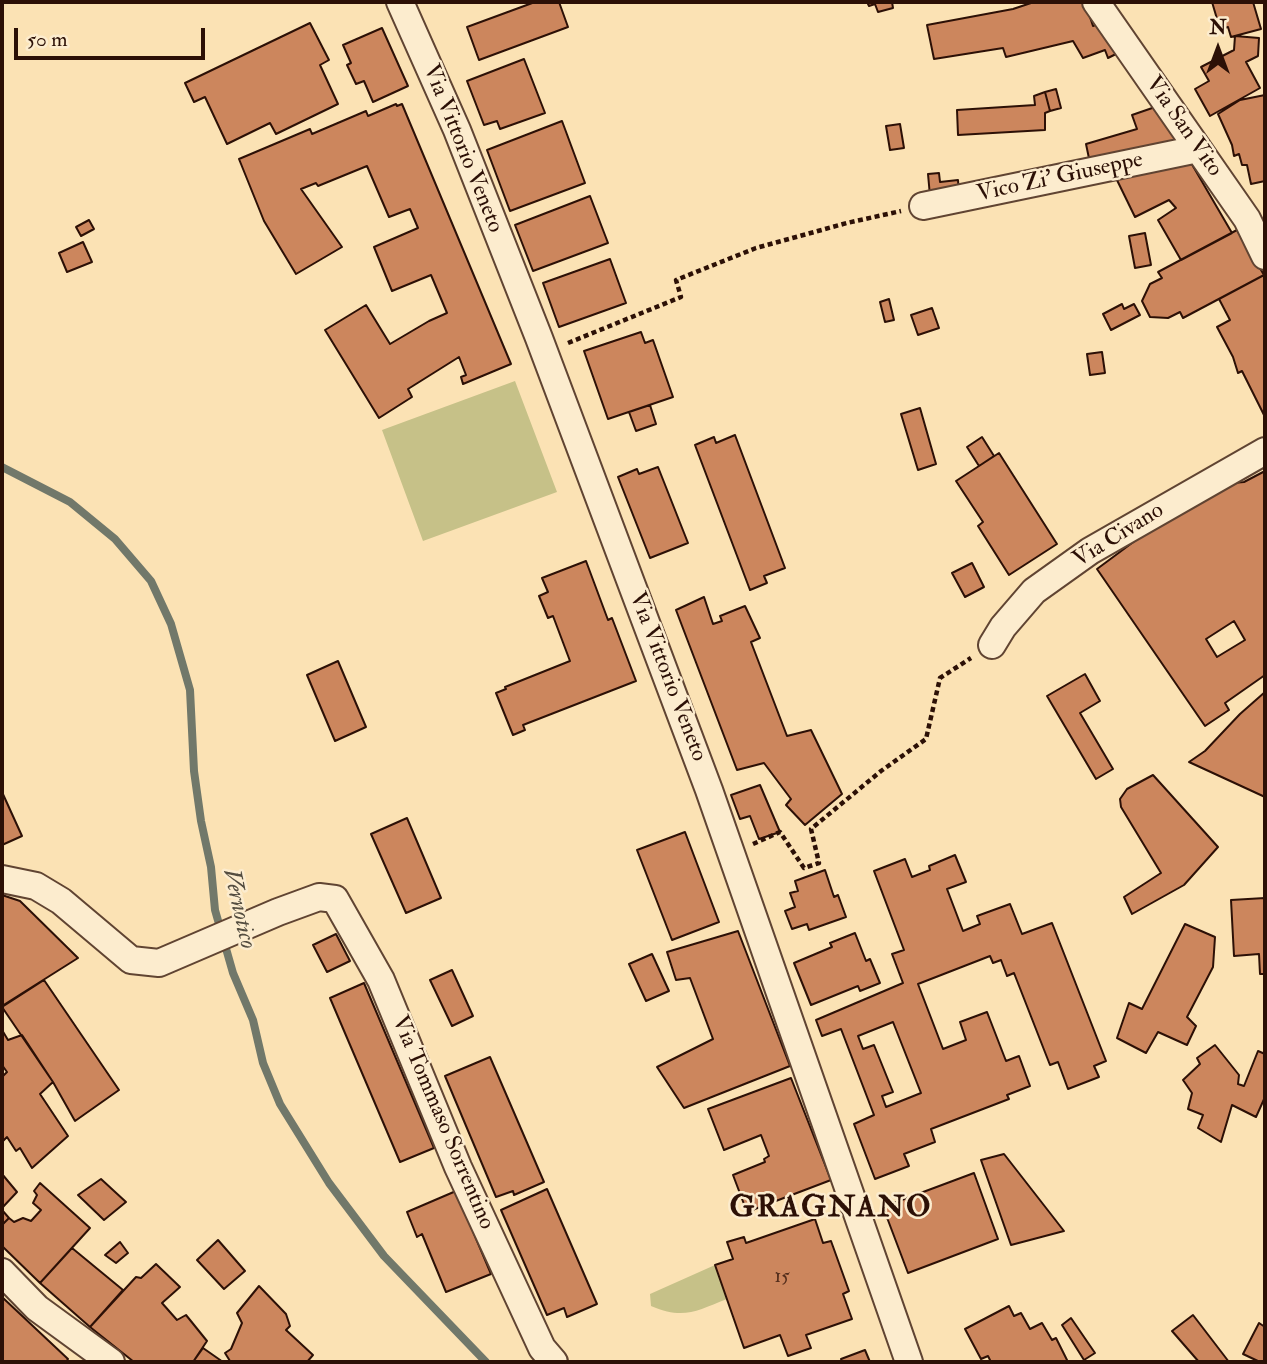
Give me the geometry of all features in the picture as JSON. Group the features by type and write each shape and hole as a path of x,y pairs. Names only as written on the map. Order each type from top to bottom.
{"street":[{"name":"Via Vittorio Veneto","path":"400,2 457,130 544,353 731,853 909,1362"},
{"name":"Via San Vito","path":"1096,2 1247,219 1265,256"},
{"name":"Vico Zi' Giuseppe","path":"923,206 1198,149"},
{"name":"Via Civano","path":"992,645 1003,627 1034,591 1090,551 1265,451"},
{"name":"Via Tommaso Sorrentino","path":"2,879 36,886 61,901 131,960 159,963 319,897 335,899 381,980 458,1167 542,1348 554,1362"},
{"path":"2,1272 37,1308 111,1362"}],"path":[{"path":"544,353 681,297 676,280 756,248 846,223 923,206"},
{"path":"731,853 780,832 804,868 819,863 811,830 881,771 926,739 940,678 992,645"}],"shaded area":[{"path":"515,381 557,492 423,541 382,430"},
{"path":"715,1265 727,1299 681,1313 651,1306 650,1294"}],"building":[{"path":"535,2 559,2 568,27 479,60 467,27"},
{"path":"867,2 892,2 893,8 878,12 875,4 869,6"},
{"path":"1034,2 1085,2 1093,26 1100,23 1116,54 1108,58 1105,50 1083,58 1073,41 1006,57 1003,48 934,59 927,25 1013,9"},
{"path":"1212,2 1253,2 1261,29 1231,37 1228,27 1220,29"},
{"path":"310,23 329,60 320,65 338,104 276,134 270,123 227,144 205,97 194,102 185,83"},
{"path":"382,28 408,86 373,102 364,81 356,84 347,65 351,63 343,45"},
{"path":"1235,36 1259,38 1258,56 1246,62 1260,88 1210,116 1195,89 1209,81 1201,67 1234,50"},
{"path":"524,59 545,113 500,129 497,121 484,125 467,81"},
{"path":"1056,89 1061,108 1050,111 1045,92"},
{"path":"1045,92 1050,111 1045,113 1045,130 958,135 957,110 1035,105 1034,96"},
{"path":"1265,95 1265,181 1251,184 1247,165 1242,165 1239,154 1234,156 1218,114 1240,100"},
{"path":"402,104 511,364 463,384 461,377 466,375 459,357 408,389 412,397 379,418 325,330 366,305 390,344 447,313 431,275 392,291 374,247 418,228 410,209 389,217 367,166 318,186 316,183 301,189 342,247 296,274 264,221 239,159 310,129 312,134 366,111 368,116"},
{"path":"1161,105 1187,142 1091,168 1086,144 1137,129 1132,115"},
{"path":"562,121 585,183 510,211 487,150"},
{"path":"900,124 904,148 890,150 886,126"},
{"path":"1190,161 1232,233 1181,260 1158,220 1176,208 1169,200 1135,217 1115,176"},
{"path":"939,173 940,182 958,180 959,194 930,196 928,174"},
{"path":"590,196 608,243 533,271 515,225"},
{"path":"89,220 94,229 81,236 76,227"},
{"path":"1237,230 1264,275 1183,318 1180,312 1168,318 1150,317 1142,301 1150,284 1162,278 1158,272"},
{"path":"1145,233 1151,265 1135,268 1129,236"},
{"path":"83,242 92,262 67,272 59,253"},
{"path":"610,259 626,303 559,327 543,283"},
{"path":"1264,275 1265,417 1242,371 1238,373 1217,327 1230,320 1219,299"},
{"path":"889,299 894,320 885,322 880,302"},
{"path":"1122,304 1124,309 1134,304 1140,315 1111,330 1103,314"},
{"path":"932,308 939,328 918,335 911,315"},
{"path":"641,332 645,343 653,340 673,397 608,419 584,351"},
{"path":"1102,352 1105,373 1090,375 1087,354"},
{"path":"650,405 656,424 636,431 629,412"},
{"path":"920,408 936,464 918,470 901,414"},
{"path":"735,435 785,568 764,576 767,583 750,590 695,445 714,437 716,443"},
{"path":"982,437 994,456 979,466 967,447"},
{"path":"999,453 1057,544 1009,575 978,526 983,522 956,481"},
{"path":"658,467 688,543 650,558 618,477 637,469 639,474"},
{"path":"1265,471 1265,675 1225,703 1229,710 1205,726 1097,569 1210,485 1244,482","holes":["1234,621 1245,640 1217,657 1206,639"]},
{"path":"586,561 608,620 612,618 636,681 523,725 525,730 513,735 496,693 570,661 553,616 548,618 539,596 548,592 542,578"},
{"path":"972,563 984,587 965,597 952,573"},
{"path":"704,597 713,624 722,621 720,616 745,606 760,638 751,642 787,736 811,730 842,794 805,825 786,805 791,799 764,763 737,770 676,610"},
{"path":"338,661 366,727 335,741 307,675"},
{"path":"1085,674 1100,701 1080,713 1113,769 1096,779 1047,696"},
{"path":"1265,692 1265,797 1189,762 1205,751"},
{"path":"1153,775 1218,847 1184,885 1132,914 1124,897 1161,873 1121,807 1120,799 1127,789"},
{"path":"760,785 780,832 759,839 750,816 740,819 731,795"},
{"path":"2,792 22,836 2,845"},
{"path":"407,818 441,898 406,913 371,834"},
{"path":"685,832 719,922 672,940 637,850"},
{"path":"955,855 966,882 947,889 963,931 980,924 977,916 1010,904 1022,934 1052,923 1106,1061 1094,1066 1099,1077 1068,1089 1058,1062 1050,1065 1014,973 1007,976 1001,960 993,963 990,956 918,984 943,1049 966,1040 960,1022 987,1012 1006,1061 1019,1056 1030,1086 1007,1095 1009,1099 931,1129 935,1142 904,1154 909,1166 875,1179 854,1124 874,1115 841,1029 822,1036 816,1020 903,983 892,954 904,950 874,871 905,859 912,877 930,870 929,866","holes":["893,1022 921,1093 886,1107 882,1096 893,1092 874,1045 863,1049 858,1036"]},
{"path":"825,870 834,897 838,895 846,917 809,930 807,924 792,929 785,911 795,907 790,893 798,891 795,881"},
{"path":"2,895 20,901 78,958 2,1006"},
{"path":"1265,898 1265,974 1260,974 1259,954 1234,956 1231,900"},
{"path":"1185,924 1215,937 1213,967 1187,1017 1196,1026 1187,1045 1158,1032 1146,1053 1117,1038 1129,1003 1142,1009"},
{"path":"738,931 790,1066 684,1108 657,1067 713,1039 690,978 676,980 667,952"},
{"path":"855,933 866,961 870,959 880,983 860,991 858,986 811,1005 794,963 832,947 830,943"},
{"path":"336,934 350,961 327,972 313,945"},
{"path":"652,954 669,991 646,1001 629,964"},
{"path":"452,970 473,1016 452,1026 430,980"},
{"path":"44,980 119,1090 75,1121 53,1082 2,1007"},
{"path":"364,983 434,1148 400,1162 330,998"},
{"path":"2,1030 8,1040 22,1035 53,1082 40,1094 68,1136 32,1168 20,1148 16,1151 7,1137 2,1142 2,1077 7,1072 2,1065"},
{"path":"1215,1045 1239,1075 1238,1084 1244,1086 1258,1051 1265,1054 1265,1097 1256,1117 1232,1105 1221,1142 1198,1128 1203,1115 1188,1109 1192,1093 1183,1080 1200,1064 1197,1058"},
{"path":"490,1057 544,1182 514,1195 513,1191 496,1197 445,1076"},
{"path":"791,1078 831,1180 747,1212 733,1175 765,1162 764,1159 769,1156 761,1135 724,1150 708,1109"},
{"path":"1004,1154 1064,1231 1011,1245 981,1160"},
{"path":"974,1173 998,1239 908,1273 883,1207"},
{"path":"2,1174 17,1192 2,1208"},
{"path":"101,1179 126,1202 104,1220 78,1195"},
{"path":"40,1183 90,1228 40,1283 2,1246 2,1225 9,1218 14,1222 23,1218 31,1221 41,1210 33,1203 37,1195 34,1191"},
{"path":"547,1189 597,1304 567,1317 564,1308 547,1315 501,1210"},
{"path":"456,1191 491,1274 446,1292 422,1234 417,1237 407,1212"},
{"path":"2,1210 9,1218 2,1225"},
{"path":"815,1219 823,1243 831,1241 849,1291 843,1294 852,1319 806,1335 811,1348 788,1356 780,1335 744,1348 715,1265 733,1259 727,1242 744,1237 746,1243"},
{"path":"218,1240 245,1271 224,1289 197,1260"},
{"path":"120,1242 128,1253 116,1263 105,1255"},
{"path":"72,1248 123,1290 90,1327 40,1283"},
{"path":"156,1264 180,1287 162,1303 177,1320 186,1315 207,1341 193,1362 134,1362 90,1327 136,1277 141,1278"},
{"path":"259,1286 286,1314 290,1326 286,1330 313,1355 307,1362 227,1362 230,1361 225,1353 231,1349 242,1323 237,1313"},
{"path":"2,1297 68,1359 66,1362 2,1362"},
{"path":"1009,1306 1014,1316 1021,1313 1030,1329 1042,1323 1052,1340 1056,1338 1068,1362 991,1362 988,1356 981,1359 965,1329"},
{"path":"1193,1315 1229,1362 1199,1362 1172,1331"},
{"path":"1071,1318 1095,1353 1084,1360 1062,1325"},
{"path":"1259,1323 1265,1327 1265,1362 1243,1354"},
{"path":"203,1348 223,1362 193,1362"},
{"path":"865,1350 870,1362 842,1362 841,1359"}],"waterway":[{"name":"Vernotico","path":"2,467 70,502 115,539 151,581 171,624 190,690 194,771 211,867 215,910 233,973 253,1020 263,1063 280,1104 329,1183 384,1256 486,1362"}],"district":[{"name":"GRAGNANO","path":"831,1210"}]}
